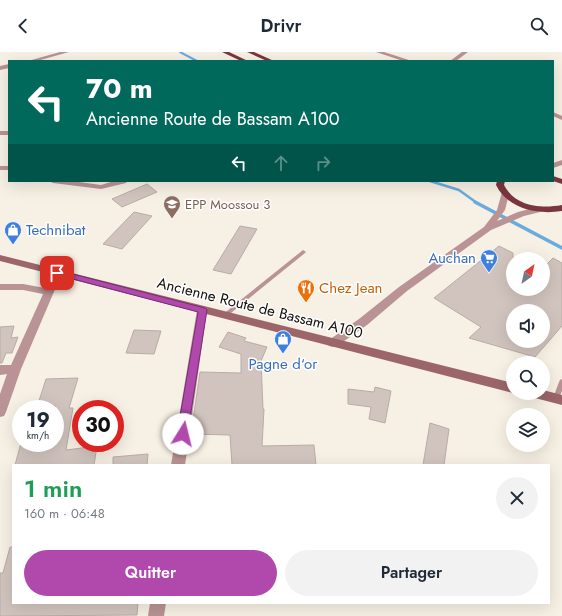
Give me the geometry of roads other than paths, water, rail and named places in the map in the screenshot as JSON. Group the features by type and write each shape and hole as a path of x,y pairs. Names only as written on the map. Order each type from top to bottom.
{"highway":[{"path":"225,52 243,60"},
{"path":"250,52 268,60"},
{"path":"500,183 505,194 520,204 541,209 560,210"}],"main road":[{"name":"Ancienne Route de Bassam A100","path":"0,258 506,386"}],"street":[{"path":"34,60 66,52"},
{"path":"379,52 406,60"},
{"path":"454,60 465,52"},
{"path":"79,182 102,187 120,182"},
{"path":"488,228 501,210 505,194"},
{"path":"333,343 363,322 403,289 488,228 521,214 541,209"},
{"path":"0,412 14,369 57,273"},
{"path":"0,287 23,287 48,292"},
{"path":"178,464 202,310"},
{"path":"0,370 14,369"},
{"path":"156,616 158,604"}],"lane":[{"path":"224,316 303,252"},
{"path":"559,399 562,382"}],"waterway":[{"path":"180,52 195,60"},
{"path":"433,182 459,190 477,203"},
{"path":"475,202 562,248"}],"place":[{"name":"EPP Moossou 3","path":"172,219"},
{"name":"Technibat","path":"13,245"},
{"name":"Auchan","path":"489,273"},
{"name":"Chez Jean","path":"306,303"},
{"name":"Pagne d‘or","path":"283,354"}]}
